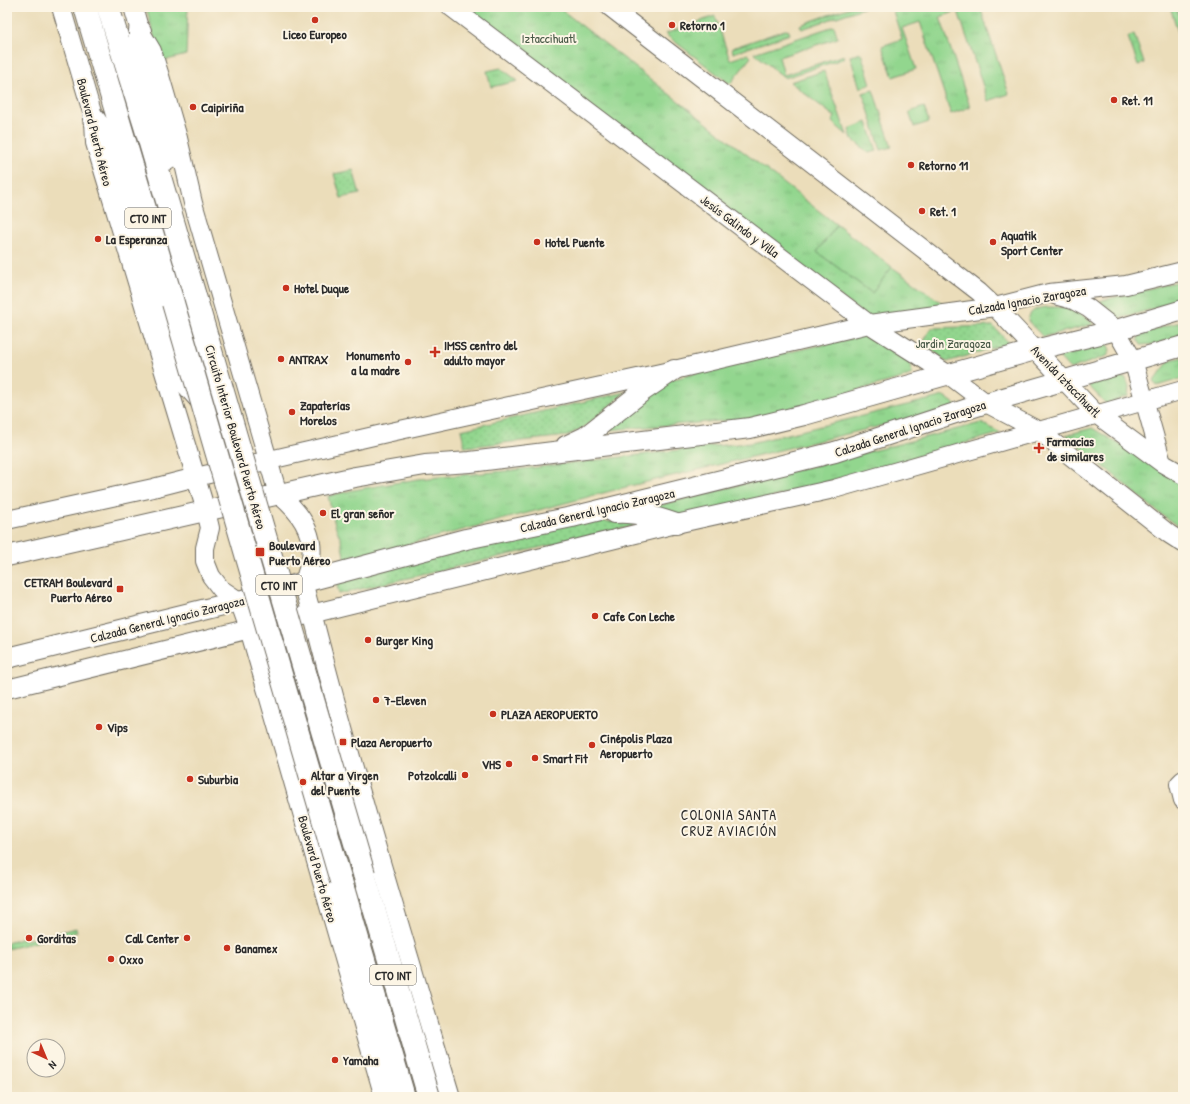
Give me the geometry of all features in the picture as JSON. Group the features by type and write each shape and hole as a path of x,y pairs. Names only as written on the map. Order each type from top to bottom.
{"highway":[{"name":"Circuito Interior Boulevard Puerto Aéreo","path":"85,7 124,133 404,1097"},
{"name":"Circuito Interior Boulevard Puerto Aéreo","path":"108,7 195,296 429,1097"},
{"path":"140,30 140,54 160,121 171,176 169,208"},
{"path":"94,119 108,140 178,374 201,400"}],"main road":[{"name":"Boulevard Puerto Aéreo","path":"61,7 94,119 95,142 206,511 210,528 205,548 205,561 211,576 221,589 240,602 384,1097"},
{"path":"133,7 140,30 152,52 160,76 178,138 193,203 278,494"},
{"name":"Jesús Galindo y Villa","path":"451,7 869,324 948,375 986,403 1039,431"},
{"path":"610,7 974,287 995,307"},
{"name":"Calzada Ignacio Zaragoza","path":"869,324 995,307 1050,293 1126,284 1183,271"},
{"path":"1050,293 1074,300 1088,308 1116,330 1133,360 1162,463"},
{"name":"Avenida Iztaccíhuatl","path":"995,307 1096,414 1162,463 1183,475"},
{"path":"7,556 278,494 403,468 750,428 804,415 1035,350 1116,330 1183,310"},
{"path":"7,520 154,488 196,476 268,461 399,430 674,370 869,324"},
{"name":"Calzada General Ignacio Zaragoza","path":"7,658 240,602 304,582 466,539 572,517 835,452 986,403 1183,346"},
{"path":"551,452 584,437 643,391 674,370"},
{"path":"7,689 676,524 834,489 1183,390"},
{"path":"1039,431 1169,534 1183,542"},
{"name":"CTO INT","path":"278,494 296,510 305,523 309,535 312,548 311,560 304,582 312,614 332,692 451,1097"},
{"path":"572,517 621,513 649,515 676,524"},
{"path":"273,712 283,698 289,693 303,687 319,685 327,687 332,692"}],"green space":[{"path":"146,7 188,7 186,55 163,61"},
{"name":"Iztaccihuatl","path":"457,7 558,7 837,225 817,252 872,293 892,267 956,313 879,326"},
{"path":"851,7 866,7 802,29 800,25"},
{"path":"904,7 957,7 958,11 940,17 970,107 951,114 920,22 902,28 916,69 893,77 882,46 902,39 893,11"},
{"path":"970,7 980,7 1009,94 988,101 958,11"},
{"path":"1170,7 1176,7 1183,28 1183,47"},
{"path":"715,16 730,60 748,54 751,57 730,84 665,34"},
{"path":"834,26 838,38 779,57 784,75 844,55 845,58 785,78 754,53"},
{"path":"788,29 790,34 733,53 732,48"},
{"path":"1134,34 1144,63 1138,65 1128,37"},
{"path":"861,53 871,84 860,88 850,56"},
{"path":"501,68 518,81 491,87 487,71"},
{"path":"824,71 847,135 832,122 835,117 790,82"},
{"path":"873,90 892,147 881,150 863,93"},
{"path":"924,107 929,122 914,127 909,112"},
{"path":"867,122 877,151 869,153 852,139 849,129"},
{"path":"353,170 360,194 341,198 334,174"},
{"path":"837,225 892,267 872,293 817,252"},
{"path":"1183,280 1183,300 1118,319 1100,301"},
{"path":"1048,307 1066,307 1078,312 1094,324 1043,337 1028,321 1033,311 1037,309"},
{"path":"1183,321 1183,336 1155,344 1141,345 1138,340 1139,334"},
{"name":"Jardin Zaragoza","path":"993,326 1009,343 947,362 923,343 931,328"},
{"path":"867,335 904,357 911,365 912,374 758,418 596,431 664,382 703,371"},
{"path":"1107,343 1110,350 1107,356 1070,369 1059,357"},
{"path":"1183,357 1183,378 1157,386 1153,382 1170,360"},
{"path":"1119,377 1126,378 1129,387 1128,396 1106,404 1088,385"},
{"path":"626,392 584,427 567,436 465,447 461,430"},
{"path":"944,396 959,407 626,487 345,561 341,540 335,525 328,496 418,479 506,471 713,446 751,443"},
{"path":"981,423 1001,433 694,519 637,511"},
{"path":"1092,428 1183,482 1183,530 1158,512 1066,435"},
{"path":"579,521 632,522 633,526 339,594 336,579"},
{"path":"76,928 77,932 7,949 7,943 24,938 26,940"}],"place":[{"name":"Liceo Europeo","path":"315,20"},
{"name":"Retorno 1","path":"672,25"},
{"name":"Ret. 11","path":"1114,100"},
{"name":"Caipiriña","path":"193,107"},
{"name":"Retorno 11","path":"911,165"},
{"name":"Ret. 1","path":"922,211"},
{"name":"La Esperanza","path":"98,239"},
{"name":"Hotel Puente","path":"537,242"},
{"name":"Aquatik Sport Center","path":"993,242"},
{"name":"Hotel Duque","path":"286,288"},
{"name":"IMSS centro del adulto mayor","path":"435,352"},
{"name":"ANTRAX","path":"281,359"},
{"name":"Monumento a la madre","path":"408,362"},
{"name":"Zapaterías Morelos","path":"292,412"},
{"name":"Farmacias de similares","path":"1039,448"},
{"name":"El gran señor","path":"323,513"},
{"name":"Boulevard Puerto Aéreo","path":"260,552"},
{"name":"CETRAM Boulevard Puerto Aéreo","path":"120,589"},
{"name":"Cafe Con Leche","path":"595,616"},
{"name":"Burger King","path":"368,640"},
{"name":"7-Eleven","path":"376,700"},
{"name":"PLAZA AEROPUERTO","path":"493,714"},
{"name":"Vips","path":"99,727"},
{"name":"Plaza Aeropuerto","path":"343,742"},
{"name":"Cinépolis Plaza Aeropuerto","path":"592,745"},
{"name":"Smart Fit","path":"535,758"},
{"name":"VHS","path":"509,764"},
{"name":"Potzolcalli","path":"465,775"},
{"name":"Suburbia","path":"190,779"},
{"name":"Altar a Virgen del Puente","path":"303,782"},
{"name":"Gorditas","path":"29,938"},
{"name":"Call Center","path":"187,938"},
{"name":"Banamex","path":"227,948"},
{"name":"Oxxo","path":"111,959"},
{"name":"Yamaha","path":"335,1060"}],"district":[{"name":"COLONIA SANTA CRUZ AVIACIÓN","path":"729,822"}]}
